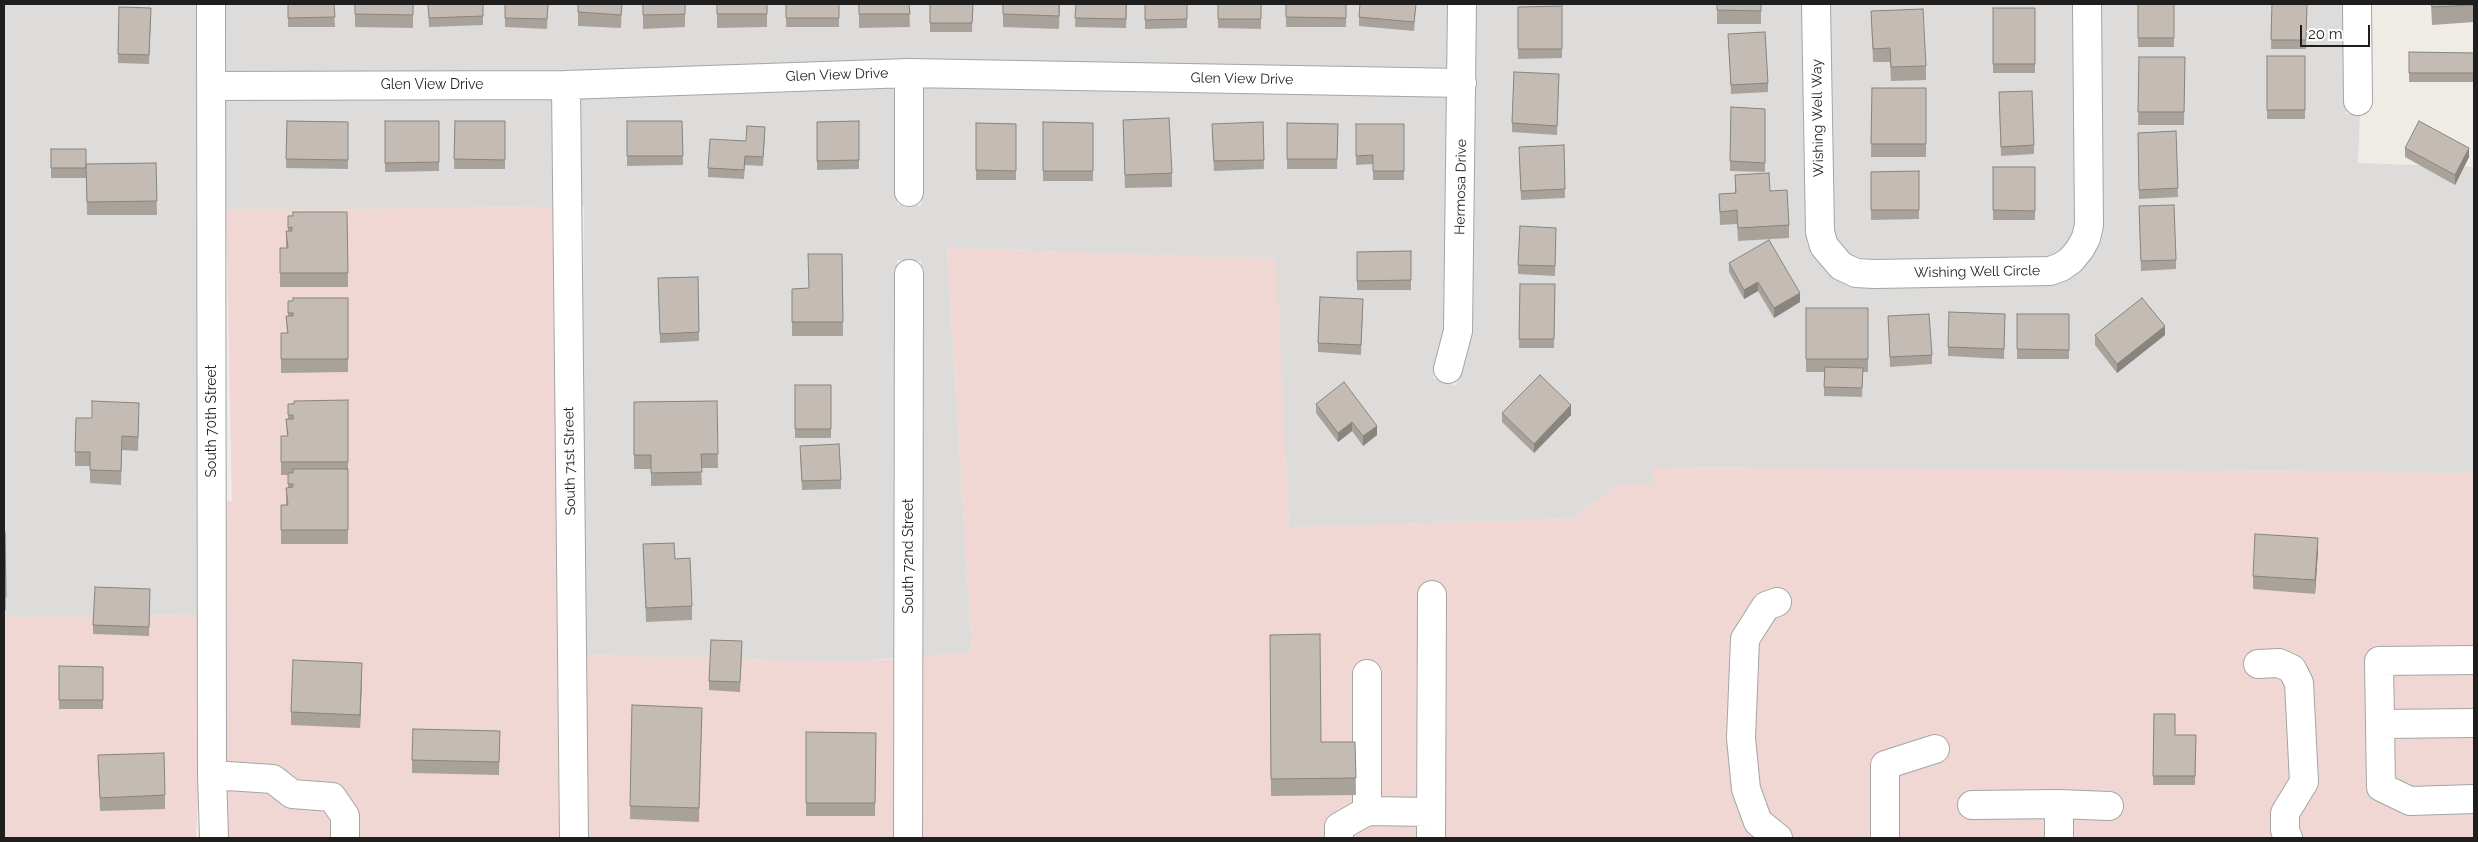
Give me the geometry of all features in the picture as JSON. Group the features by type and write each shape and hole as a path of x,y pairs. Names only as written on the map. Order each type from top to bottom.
{"street":[{"name":"South 70th Street","path":"212,4 212,775 214,838"},
{"name":"Hermosa Drive","path":"1448,369 1458,331 1462,4"},
{"name":"Wishing Well Way","path":"1816,4 1820,232"},
{"name":"Wishing Well Circle","path":"1820,232 1824,246 1835,260 1848,271 1856,272 2050,271 2061,267 2071,260 2086,238 2089,225 2087,4"},
{"path":"2357,4 2358,101"},
{"name":"Glen View Drive","path":"212,86 566,85 909,73 1462,83"},
{"path":"909,73 909,192"},
{"name":"South 71st Street","path":"566,85 574,838"},
{"name":"South 72nd Street","path":"908,838 909,274"},
{"path":"1339,838 1339,827 1368,811 1431,825 1432,595"},
{"path":"1777,602 1766,606 1745,639 1741,738 1746,789 1758,822 1778,838"},
{"path":"2474,660 2379,661 2381,787 2410,801 2474,799"},
{"path":"2258,664 2279,663 2292,669 2300,683 2304,782 2285,813 2285,830 2288,838"},
{"path":"1367,674 1368,811"},
{"path":"2381,724 2474,723"},
{"path":"1885,838 1886,765 1934,749"},
{"path":"212,775 273,779 292,794 332,797 345,816 345,838"},
{"path":"2059,804 2059,838"},
{"path":"1972,805 2059,804 2109,806"}],"shaded area":[{"path":"4,4 211,4 207,615 4,617"},
{"path":"226,4 1450,4 1450,69 897,59 566,71 226,72"},
{"path":"1474,4 1804,4 1808,222 1805,224 1808,246 1812,246 1815,254 1835,279 1846,284 1874,288 2030,286 2051,284 2078,271 2100,4 2345,4 2346,114 2360,114 2358,163 2474,167 2474,473 1654,467 1654,483 1622,483 1571,519 1289,527 1275,259 947,248 972,652 920,657 921,261 897,260 896,658 855,662 584,655 582,405 584,207 580,206 578,98 897,87 897,205 921,206 921,87 1450,96 1446,329 1433,378 1456,386 1470,332"},
{"path":"1828,4 2075,4 2077,224 2075,232 2063,249 2048,257 1874,260 1847,255 1835,239 1832,230"},
{"path":"554,98 555,207 226,210 226,99"},
{"path":"555,207 562,838 226,838 224,502 232,501 226,210"},
{"path":"947,248 1276,259 1289,527 1571,519 1622,483 1654,483 1654,467 2474,473 2474,838 920,838 920,657 972,652"},
{"path":"207,615 196,838 4,838 4,617"},
{"path":"584,655 855,662 896,659 896,838 586,838"}],"building":[{"path":"288,4 334,4 335,17 288,18"},
{"path":"355,4 413,4 413,15 355,14"},
{"path":"428,4 483,4 483,16 429,18"},
{"path":"505,4 548,4 547,19 505,18"},
{"path":"578,4 622,4 621,15 578,12"},
{"path":"643,4 685,4 685,14 643,15"},
{"path":"717,4 767,4 767,14 717,14"},
{"path":"786,4 839,4 839,18 786,18"},
{"path":"859,4 909,4 910,14 859,14"},
{"path":"930,4 973,4 972,23 930,23"},
{"path":"1003,4 1059,4 1059,16 1003,14"},
{"path":"1076,4 1126,4 1126,19 1075,18"},
{"path":"1145,4 1187,4 1187,19 1145,20"},
{"path":"1218,4 1261,4 1261,19 1218,19"},
{"path":"1286,4 1346,4 1346,18 1286,17"},
{"path":"1360,4 1416,4 1414,22 1359,17"},
{"path":"1717,4 1761,4 1761,11 1717,10"},
{"path":"2138,4 2174,4 2174,38 2138,38"},
{"path":"2272,4 2307,4 2306,40 2271,40"},
{"path":"2432,4 2474,4 2474,5 2432,7"},
{"path":"1562,6 1562,49 1518,49 1518,7"},
{"path":"119,7 151,8 149,55 118,54"},
{"path":"1993,8 2035,8 2035,64 1993,64"},
{"path":"1923,9 1926,66 1891,67 1890,48 1873,49 1871,11"},
{"path":"1765,32 1768,83 1731,85 1728,34"},
{"path":"2409,52 2474,53 2474,73 2409,73"},
{"path":"2267,56 2305,56 2305,110 2267,110"},
{"path":"2139,57 2185,57 2184,112 2138,112"},
{"path":"1514,72 1559,74 1557,126 1512,123"},
{"path":"1872,88 1926,88 1926,144 1871,144"},
{"path":"2032,91 2034,145 2001,147 1999,92"},
{"path":"1731,107 1765,109 1765,163 1730,161"},
{"path":"1169,118 1172,173 1125,175 1123,120"},
{"path":"287,121 348,122 348,160 286,159"},
{"path":"385,121 439,121 439,162 385,163"},
{"path":"455,121 505,121 505,160 454,159"},
{"path":"627,121 682,121 683,156 627,156"},
{"path":"859,121 859,160 817,161 817,122"},
{"path":"2419,121 2469,148 2455,175 2405,148"},
{"path":"1043,122 1093,123 1093,171 1043,171"},
{"path":"1263,122 1264,160 1214,161 1212,124"},
{"path":"976,123 1016,124 1016,171 976,170"},
{"path":"1287,123 1338,124 1337,159 1287,159"},
{"path":"1356,124 1404,124 1404,171 1373,171 1373,155 1356,156"},
{"path":"747,126 765,127 763,157 745,156 744,170 708,168 710,139 746,141"},
{"path":"2176,131 2178,188 2139,190 2138,133"},
{"path":"1564,145 1565,189 1521,191 1519,147"},
{"path":"51,149 86,149 86,168 51,168"},
{"path":"156,163 157,201 87,202 86,164"},
{"path":"1993,167 2035,167 2035,211 1993,210"},
{"path":"1919,171 1919,210 1871,210 1871,172"},
{"path":"1769,173 1770,191 1787,190 1789,225 1738,228 1737,210 1720,212 1719,194 1736,193 1735,175"},
{"path":"2174,205 2176,260 2141,261 2139,206"},
{"path":"293,212 347,212 348,273 280,273 280,248 288,248 286,231 292,231 292,227 288,228 288,216 293,216"},
{"path":"1520,226 1556,228 1555,266 1518,265"},
{"path":"1769,240 1800,293 1774,308 1758,282 1744,290 1729,263"},
{"path":"1411,251 1411,280 1357,281 1357,252"},
{"path":"808,254 842,254 843,322 792,322 792,289 809,288"},
{"path":"698,277 699,332 660,334 658,278"},
{"path":"1520,284 1555,284 1554,339 1519,339"},
{"path":"1320,297 1363,299 1361,345 1318,343"},
{"path":"293,298 348,298 348,359 281,359 281,333 288,333 286,316 293,316 293,313 288,313 288,301 293,301"},
{"path":"2142,298 2165,326 2117,364 2095,335"},
{"path":"1806,308 1868,308 1868,359 1806,359"},
{"path":"1949,312 2005,314 2004,349 1948,347"},
{"path":"1929,314 1932,355 1890,357 1888,316"},
{"path":"2017,314 2069,314 2069,350 2017,349"},
{"path":"1825,367 1863,368 1862,388 1824,387"},
{"path":"1540,375 1571,405 1534,444 1502,413"},
{"path":"1344,382 1377,426 1363,436 1352,422 1338,433 1316,404"},
{"path":"795,385 831,385 831,429 795,429"},
{"path":"348,400 348,462 281,462 281,436 288,436 286,419 293,419 293,415 288,415 288,404 294,404 294,401"},
{"path":"92,401 139,403 138,437 122,436 121,471 90,470 90,452 75,452 76,418 92,418"},
{"path":"717,401 718,454 701,454 702,472 651,473 651,455 634,455 634,402"},
{"path":"839,444 841,480 802,481 800,446"},
{"path":"293,469 348,469 348,530 281,530 281,505 288,505 286,488 293,487 293,484 288,484 288,473 293,473"},
{"path":"5,531 6,597 4,597"},
{"path":"2255,534 2318,538 2315,580 2253,576"},
{"path":"674,543 675,559 690,558 692,606 646,608 643,544"},
{"path":"95,587 150,589 149,627 93,625"},
{"path":"1320,634 1321,742 1355,742 1356,778 1271,779 1270,635"},
{"path":"711,640 742,641 740,682 709,681"},
{"path":"293,660 362,663 360,715 291,712"},
{"path":"59,666 103,667 103,700 59,700"},
{"path":"632,705 702,708 699,808 630,806"},
{"path":"2154,714 2175,714 2175,735 2196,735 2195,776 2153,776"},
{"path":"413,729 500,731 499,762 412,760"},
{"path":"806,732 876,733 875,803 806,803"},
{"path":"164,753 165,795 100,798 98,755"}]}
